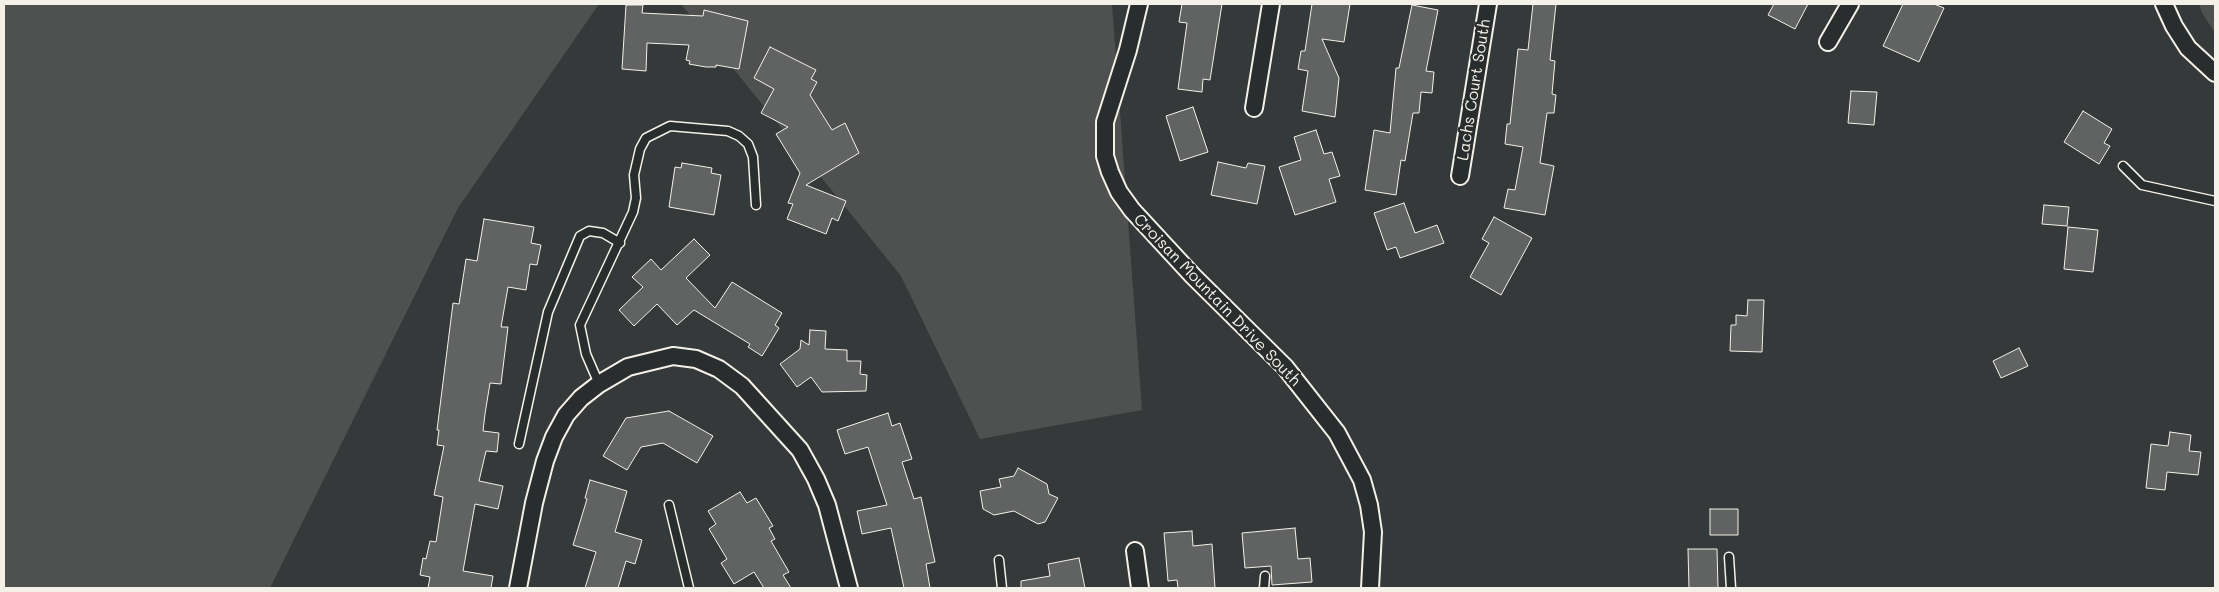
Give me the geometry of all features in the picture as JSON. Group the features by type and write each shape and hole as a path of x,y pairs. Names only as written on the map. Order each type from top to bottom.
{"street":[{"name":"Croisan Mountain Drive South","path":"1139,4 1128,50 1105,122 1105,156 1110,172 1119,192 1132,210 1193,276 1285,367 1337,433 1362,480 1369,505 1373,547 1370,588"},
{"path":"1254,108 1270,4"},
{"name":"Lachs Court South","path":"1460,176 1488,4"},
{"path":"1828,42 1850,4"},
{"path":"2164,4 2174,26 2188,48 2215,73"},
{"path":"518,588 534,503 554,437 566,415 581,398 599,384 628,367 673,356 696,359 719,369 742,386 800,450 816,479 827,505 849,588"},
{"path":"1135,551 1140,588"}],"lane":[{"path":"599,384 586,354 580,325 634,212 636,198 634,175 640,149 646,138 670,126 728,131 748,144 754,157 756,205"},
{"path":"2123,166 2142,185 2215,201"},
{"path":"519,444 548,312 580,236 589,231 603,233 620,243"},
{"path":"669,505 689,588"},
{"path":"1729,556 1731,588"},
{"path":"999,560 1002,588"},
{"path":"1264,588 1265,576"}],"shaded area":[{"path":"4,4 599,4 458,208 270,588 4,588"},
{"path":"681,4 1112,4 1142,410 980,439 901,276"},
{"path":"2199,4 2215,4 2215,33 2202,13"}],"building":[{"path":"1182,4 1222,4 1210,80 1203,79 1202,92 1178,89 1187,23 1179,22"},
{"path":"1312,4 1350,4 1344,42 1322,39 1339,78 1335,117 1302,111 1308,71 1298,69 1301,51 1305,51"},
{"path":"1533,4 1556,4 1550,60 1555,61 1552,94 1556,95 1554,113 1547,113 1540,163 1554,166 1545,215 1504,208 1508,189 1515,190 1523,147 1505,144 1507,124 1510,124 1518,49 1528,50"},
{"path":"1774,4 1808,4 1795,29 1768,15"},
{"path":"1903,4 1934,4 1944,8 1919,62 1883,46"},
{"path":"626,5 643,5 642,13 703,16 704,10 748,21 739,69 716,65 716,67 706,67 689,64 690,61 686,60 689,45 647,43 646,71 622,69"},
{"path":"1412,5 1438,10 1426,71 1434,72 1432,93 1421,92 1419,113 1413,113 1405,161 1401,160 1396,195 1365,190 1374,130 1390,133 1396,68 1399,68"},
{"path":"770,47 816,70 811,79 817,82 810,95 832,130 845,123 859,153 806,185 846,201 838,221 832,218 826,234 787,219 793,204 788,203 800,173 776,134 788,127 761,113 774,89 754,78"},
{"path":"1851,91 1877,92 1874,125 1848,123"},
{"path":"1193,107 1208,152 1180,161 1166,116"},
{"path":"2083,111 2112,129 2104,143 2110,146 2099,164 2064,142"},
{"path":"1316,130 1324,154 1332,152 1340,176 1329,179 1336,202 1295,215 1279,167 1301,160 1294,137"},
{"path":"1218,162 1246,168 1248,163 1265,166 1257,204 1211,195"},
{"path":"682,163 712,168 711,173 721,175 714,215 669,207 675,167 681,168"},
{"path":"1404,203 1415,233 1437,225 1444,243 1400,258 1396,247 1387,250 1374,213"},
{"path":"2044,205 2069,207 2067,226 2042,224"},
{"path":"1494,217 1532,238 1501,295 1470,277 1489,243 1482,239"},
{"path":"484,219 534,227 531,243 541,245 537,265 530,264 526,290 508,287 501,327 508,327 501,384 490,383 485,414 483,431 499,433 497,452 486,451 479,481 503,486 498,509 475,504 463,571 493,576 491,588 428,588 430,577 420,575 423,558 426,559 430,541 436,542 443,497 434,495 444,446 437,445 439,430 437,430 453,303 459,304 466,259 477,261"},
{"path":"2068,227 2098,230 2093,272 2064,269"},
{"path":"694,239 710,255 686,278 715,308 732,282 782,313 775,325 779,328 762,356 748,347 750,344 694,310 677,325 657,304 634,326 619,310 643,287 632,277 651,259 661,270"},
{"path":"1748,300 1764,300 1762,352 1730,351 1731,325 1736,325 1736,315 1747,316"},
{"path":"810,330 826,331 825,349 847,350 847,361 861,361 860,374 867,375 866,391 822,392 811,377 797,387 780,364 800,349 801,340 809,345"},
{"path":"2019,348 2028,366 2001,378 1993,361"},
{"path":"669,411 713,436 697,463 663,443 641,447 627,470 603,456 626,418"},
{"path":"888,413 892,426 900,423 912,459 902,462 914,499 921,497 935,562 926,564 930,588 904,588 891,528 862,534 857,511 887,505 868,447 845,454 837,430"},
{"path":"2170,432 2191,435 2189,451 2201,452 2198,475 2167,472 2165,490 2146,488 2151,444 2168,446"},
{"path":"1018,468 1047,484 1049,494 1058,498 1045,522 1038,524 1014,511 994,515 983,509 980,491 1001,487 999,479 1014,476"},
{"path":"590,480 627,491 615,532 642,540 635,564 626,561 618,588 585,588 596,552 573,545 587,499 585,498"},
{"path":"740,492 747,503 756,498 773,526 769,528 775,539 771,541 789,572 783,575 791,588 764,588 754,572 734,584 721,563 727,559 709,529 716,524 708,511"},
{"path":"1710,509 1738,509 1738,535 1710,535"},
{"path":"1295,528 1298,559 1310,558 1312,582 1272,585 1271,566 1245,568 1242,533"},
{"path":"1192,531 1193,546 1212,544 1215,588 1178,588 1177,580 1168,581 1164,533"},
{"path":"1688,549 1717,549 1718,588 1689,588"},
{"path":"1079,558 1085,588 1021,588 1021,581 1050,576 1048,564"}]}
